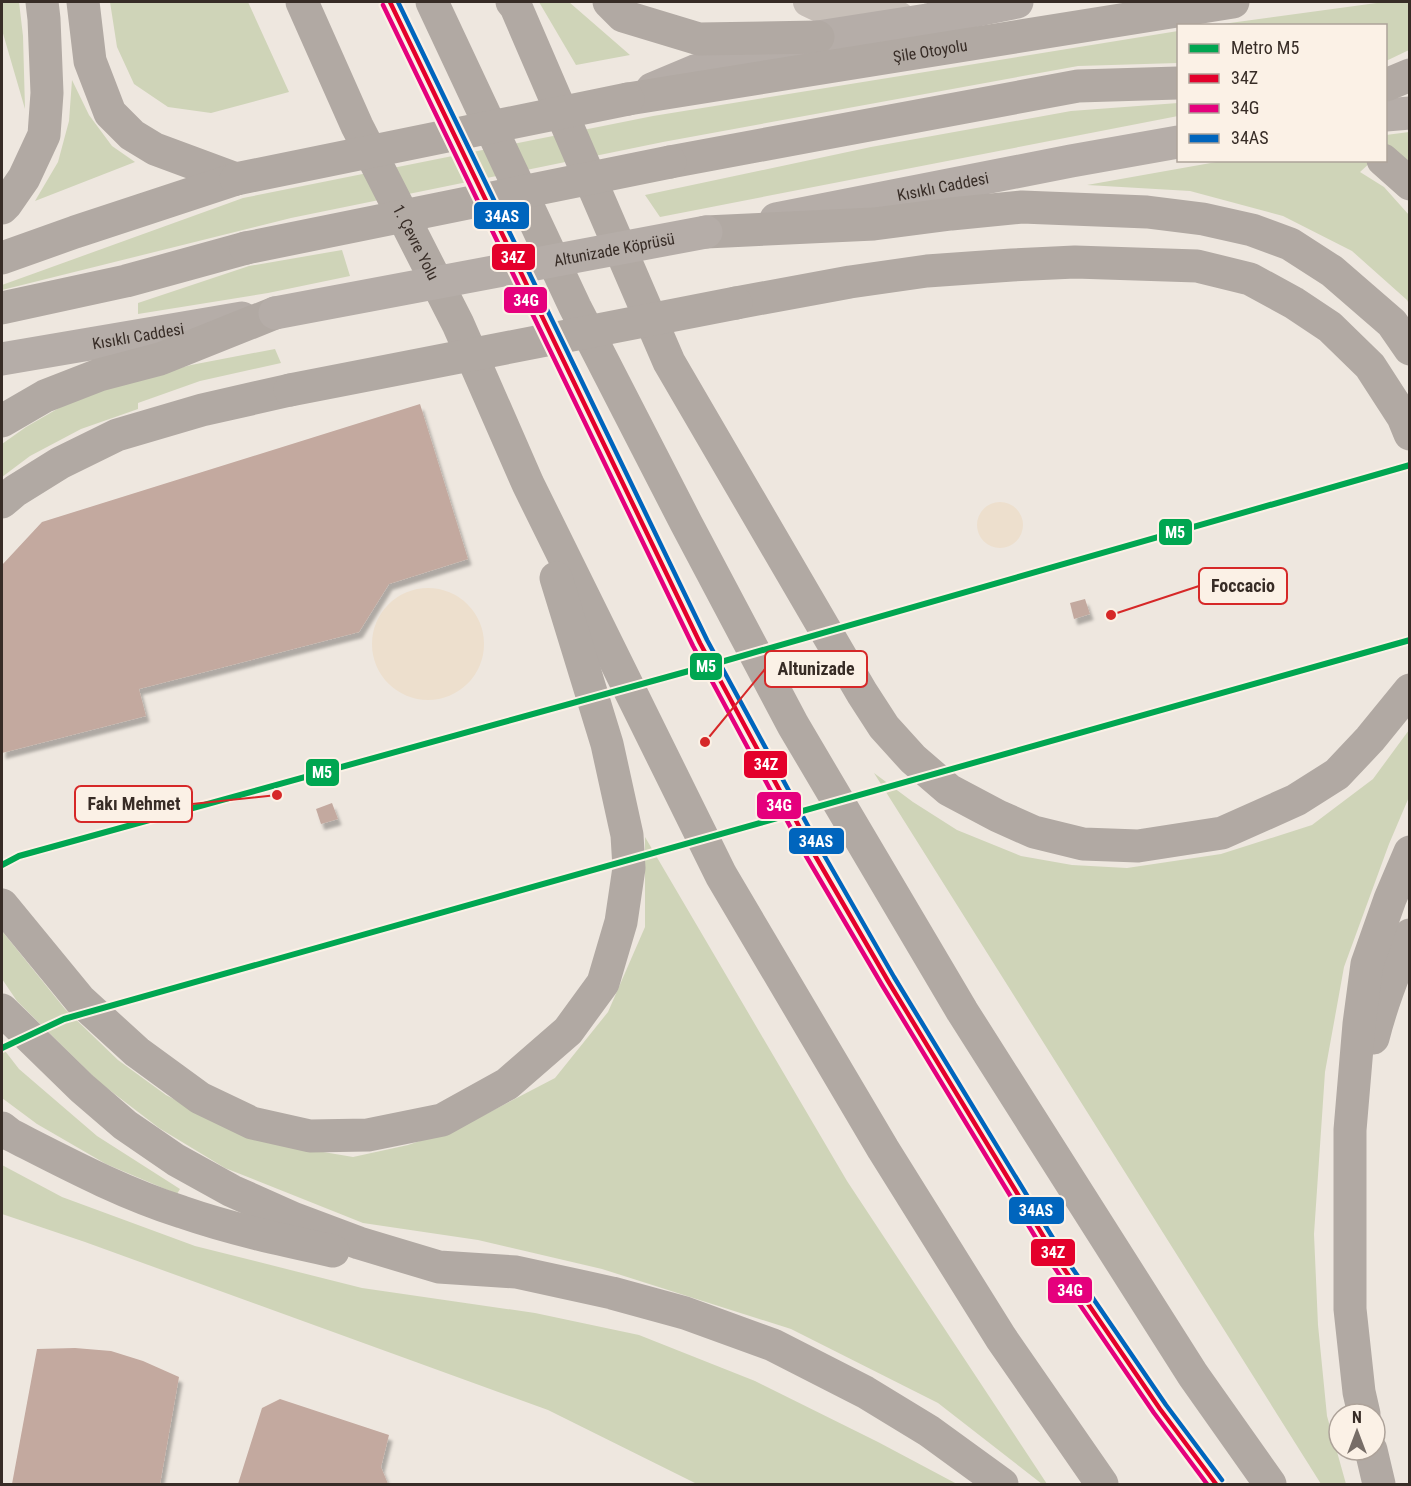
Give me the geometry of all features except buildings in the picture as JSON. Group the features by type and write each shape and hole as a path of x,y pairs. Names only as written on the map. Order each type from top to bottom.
{"highway":[{"path":"2,208 24,178 44,135 47,93 42,2"},
{"path":"83,2 90,61 110,113 132,135 156,149 236,179"},
{"name":"1. Çevre Yolu","path":"302,2 357,126 458,324 528,484"},
{"path":"432,2 575,307 793,725 969,1021 1193,1375 1270,1485"},
{"path":"512,2 669,362 884,727 913,759 949,790 1034,832 1083,844 1138,846 1222,833 1296,800 1337,774 1370,739 1407,688"},
{"path":"609,2 623,16 699,39 818,37"},
{"name":"Şile Otoyolu","path":"628,99 1233,2"},
{"path":"1387,85 1410,75"},
{"path":"2,308 126,281 246,248 670,162 1078,86 1177,83"},
{"path":"2,258 236,179 628,99"},
{"path":"1385,162 1410,184"},
{"path":"706,232 874,224 1022,207 1147,212 1203,219 1252,230 1290,243 1332,272 1392,323 1410,349"},
{"path":"2,502 15,491 60,463 117,435 202,410 290,390 850,282 937,271 1075,262 1197,266 1250,279 1294,303 1330,327 1370,366 1403,417 1410,434"},
{"path":"2,421 45,396 99,375 160,359 275,313"},
{"path":"2,905 80,1000 137,1052 200,1098 252,1123 310,1137 368,1135 442,1120 507,1084 568,1031 603,983 621,922 628,868 627,836 607,744 528,484"},
{"path":"528,484 721,875 884,1149 1001,1338 1102,1485"},
{"path":"1361,1402 1350,1309 1350,1130 1359,1024 1367,964 1390,899 1410,852"},
{"path":"1350,1130 1380,1012 1410,935"},
{"path":"2,1010 82,1088 125,1125 176,1160 232,1191 295,1219 359,1243 439,1266"},
{"path":"2,1128 11,1135 94,1178 180,1212 257,1234 352,1255 439,1266 516,1272 612,1293 685,1313 773,1345 865,1392 929,1431 1002,1485"},
{"path":"1374,1462 1379,1485"}],"main road":[{"path":"628,99 695,71 818,37 927,20 1017,2"},
{"path":"1387,115 1410,113"},
{"name":"Kısıklı Caddesi","path":"706,232 1177,142"},
{"name":"Altunizade Köprüsü","path":"275,313 706,232"},
{"name":"Kısıklı Caddesi","path":"2,359 275,313"}],"street":[{"path":"808,2 827,11 927,20"}],"green space":[{"path":"2,2 19,2 23,36 25,109 2,30"},
{"path":"110,2 248,2 289,92 211,113 168,107 134,84 117,47"},
{"path":"539,2 569,2 630,55 576,65"},
{"path":"1384,2 1410,2 1409,50 1387,61 1387,24 1222,24"},
{"path":"1177,31 1177,63 1078,66 663,142 291,218 2,290 2,285 243,198 653,116"},
{"path":"72,80 89,115 112,146 135,162 35,201 58,162 69,121"},
{"path":"1177,103 1177,116 660,217 645,195 871,147 1071,111"},
{"path":"1409,132 1409,167 1387,147 1387,135"},
{"path":"1216,162 1371,162 1360,172 1384,187 1409,215 1409,304 1352,251 1283,216 1190,191 1087,185"},
{"path":"342,250 350,276 268,293 138,314 138,303 249,266"},
{"path":"275,349 281,363 200,381 138,403 138,409 81,429 30,456 2,477 2,444 71,401 128,382 191,365"},
{"path":"1409,730 1409,797 1389,844 1344,967 1325,1072 1314,1234 1318,1325 1327,1416 1327,1462 1340,1462 1346,1484 1321,1484 874,773 913,802 957,830 1021,856 1072,865 1127,868 1221,854 1312,825 1373,779"},
{"path":"645,837 847,1181 1047,1484 1042,1484 938,1403 791,1329 602,1269 478,1240 363,1223 225,1168 159,1128 99,1082 17,1001 2,979 2,931 65,1009 118,1060 166,1095 220,1123 288,1146 353,1157 408,1145 461,1127 555,1078 608,1012 645,927"},
{"path":"2,1047 19,1069 97,1136 180,1189 177,1194 106,1164 37,1124 2,1098"},
{"path":"2,1165 62,1197 195,1246 362,1288 535,1313 639,1335 755,1381 957,1484 697,1484 548,1410 2,1214"}],"shaded area":[{"path":"1000,502 1016,509 1023,525 1016,541 1000,548 984,541 977,525 984,509"},
{"path":"428,588 450,592 468,604 480,622 484,644 480,666 468,684 450,696 428,700 406,696 388,684 376,666 372,644 376,622 388,604 406,592"}],"metro line":[{"name":"M5","path":"2,865 19,856 707,666 1410,465"},
{"name":"M5","path":"2,1048 64,1019 1410,640"}],"transit line":[{"name":"34Z","path":"390,2 700,643 813,852 888,981 1056,1257 1160,1409 1216,1484"},
{"name":"34AS","path":"398,2 707,640 820,848 894,977 1062,1253 1166,1405 1222,1480"},
{"name":"34G","path":"383,5 693,646 806,856 1050,1261 1154,1413 1207,1484"}],"place":[{"name":"Foccacio","path":"1111,615"},
{"name":"Altunizade","path":"705,742"},
{"name":"Fakı Mehmet","path":"277,795"}]}
